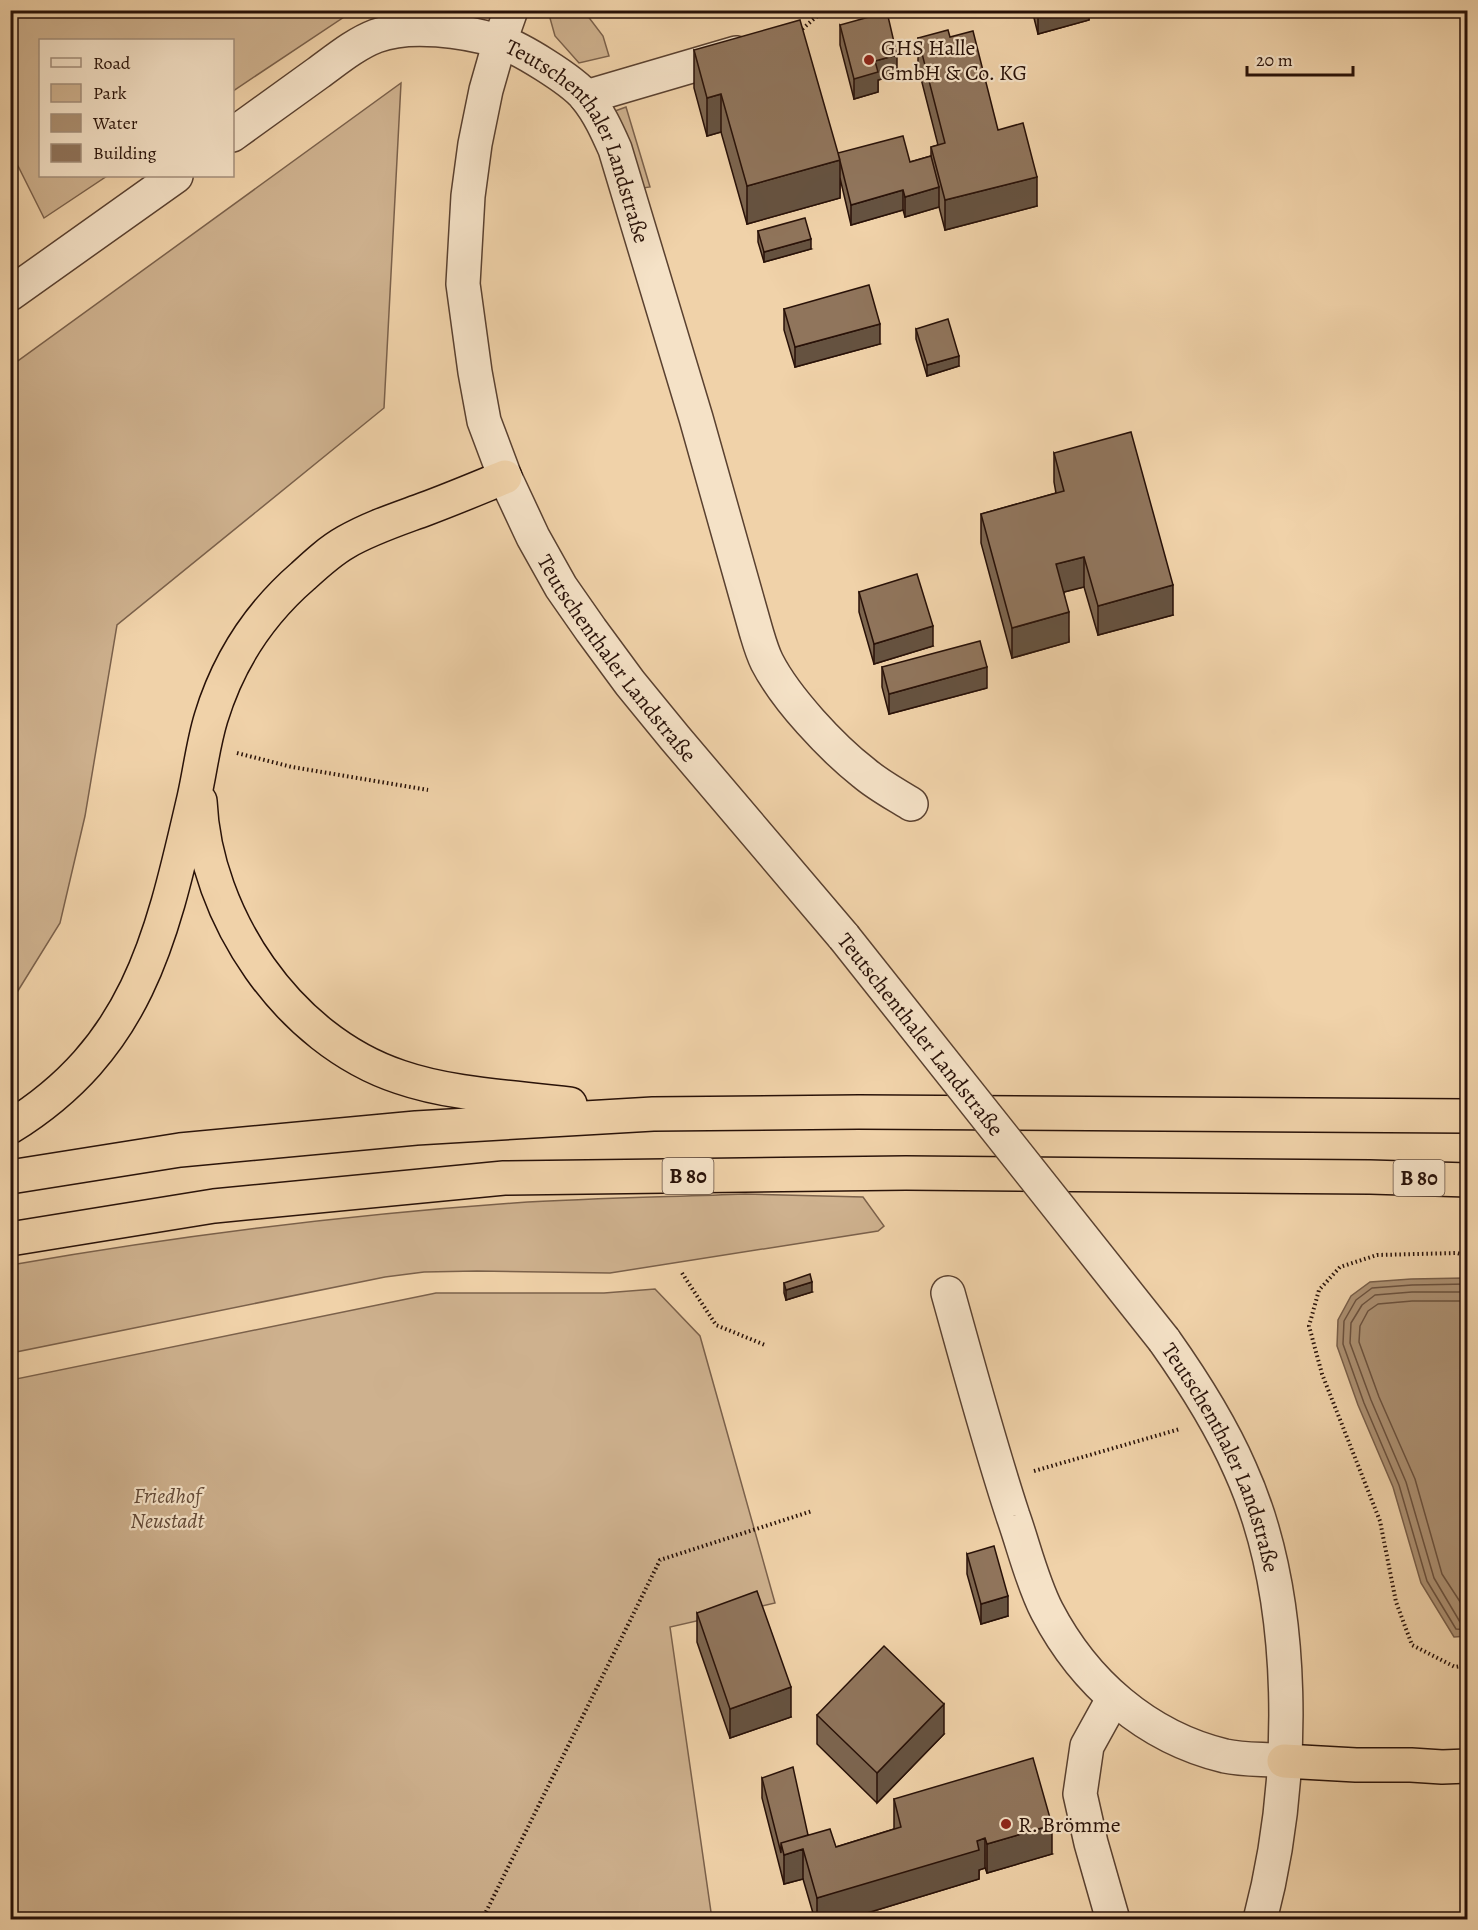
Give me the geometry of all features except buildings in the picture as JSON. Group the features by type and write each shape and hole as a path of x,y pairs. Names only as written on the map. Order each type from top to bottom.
{"highway":[{"path":"10,1127 69,1084 93,1058 135,994 160,934 217,701 236,657 266,612 302,576 345,543 373,528 505,477"},
{"path":"202,760 201,813 207,847 226,908 259,968 301,1016 325,1036 350,1054 371,1065 400,1077 433,1085 653,1114"},
{"path":"10,1177 180,1150 416,1128 653,1114 882,1112 1467,1116"},
{"name":"B 80","path":"10,1239 214,1206 504,1178 906,1173 1467,1180"},
{"path":"1370,1177 1467,1202"},
{"path":"1284,1761 1356,1765 1467,1766"}],"street":[{"path":"234,134 352,48 375,36 401,30 426,28 500,41 511,10"},
{"path":"585,97 793,37"},
{"name":"Teutschenthaler Landstraße","path":"910,804 866,775 846,758 795,704 766,660 696,418 608,132 585,97 570,82 548,67 500,41 474,144 468,196 464,284 475,372 484,421 505,477 550,567 630,684 844,937 1164,1340 1202,1396 1225,1438 1241,1471 1257,1515 1277,1596 1282,1629 1285,1688 1284,1761 1277,1838 1260,1920"},
{"path":"10,294 175,177"},
{"path":"948,1293 1002,1481 1046,1609 1076,1658 1113,1699 1141,1719 1188,1744 1227,1756 1284,1761"},
{"path":"1113,1699 1087,1746 1080,1794 1113,1920"}],"path":[{"path":"793,37 824,10"},
{"path":"202,760 292,767 428,790"},
{"path":"1467,1257 1457,1253 1377,1255 1340,1267 1319,1290 1308,1326 1322,1374 1380,1521 1395,1602 1412,1645 1455,1667 1467,1665"},
{"path":"682,1273 716,1325 765,1345"},
{"path":"1002,1481 1183,1428"},
{"path":"483,1920 660,1560 812,1511"}],"green space":[{"path":"11,10 353,11 234,90 234,39 39,39 39,177 106,177 44,218 18,166 11,160"},
{"path":"548,11 584,11 603,36 609,56 579,63 555,36"},
{"path":"401,83 384,408 117,625 85,816 60,923 11,1002 11,366"},
{"path":"626,107 650,187 643,188 631,144 615,111"},
{"path":"745,1194 863,1197 884,1226 878,1231 610,1273 477,1271 424,1272 385,1277 11,1353 11,1265 136,1245 324,1220 543,1201"},
{"name":"Friedhof Neustadt","path":"655,1289 700,1336 775,1603 670,1627 712,1919 11,1920 11,1380 436,1293 604,1293"}],"water":[{"path":"1468,1279 1468,1636 1454,1637 1421,1583 1393,1487 1358,1405 1337,1346 1338,1320 1351,1296 1370,1282"}],"place":[{"name":"GHS Halle GmbH & Co. KG","path":"869,60"},
{"name":"R. Brömme","path":"1006,1824"}]}
